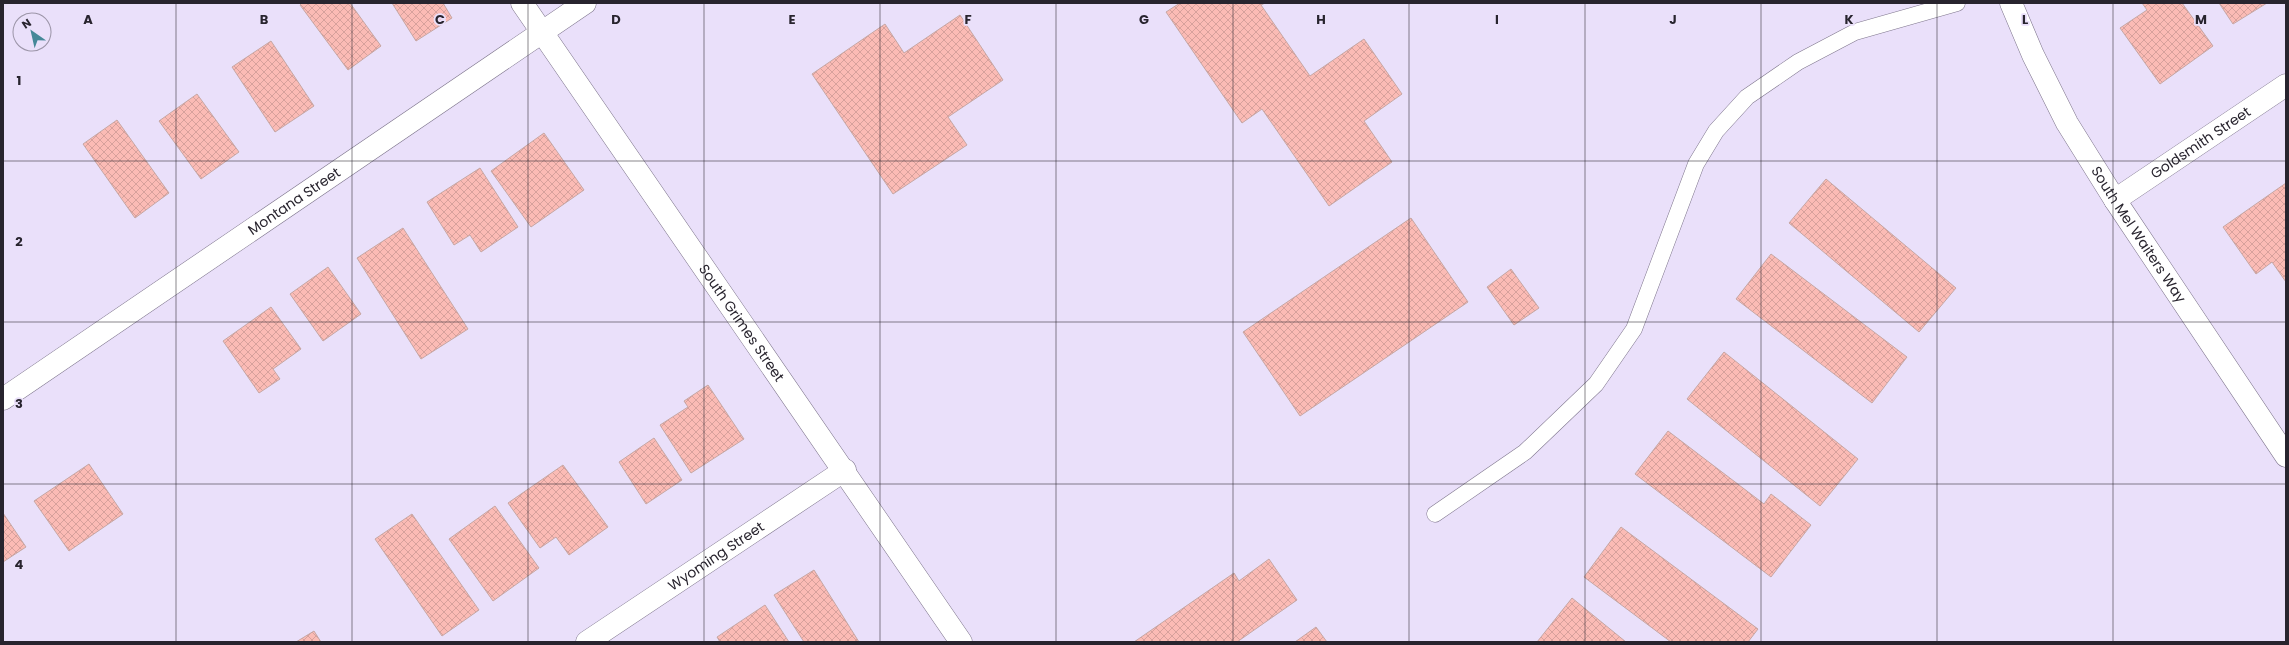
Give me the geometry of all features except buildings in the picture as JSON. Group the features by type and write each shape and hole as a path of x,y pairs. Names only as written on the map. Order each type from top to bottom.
{"street":[{"name":"South Grimes Street","path":"522,3 845,470 961,642"},
{"name":"Montana Street","path":"3,399 585,3"},
{"name":"South Mel Waiters Way","path":"2011,3 2032,55 2067,123 2114,200 2286,456"},
{"name":"Goldsmith Street","path":"2114,200 2286,85"},
{"name":"Wyoming Street","path":"587,642 845,470"}],"lane":[{"path":"1435,514 1525,452 1596,384 1634,330 1696,164 1716,131 1747,97 1798,62 1856,32 1957,3"}]}
